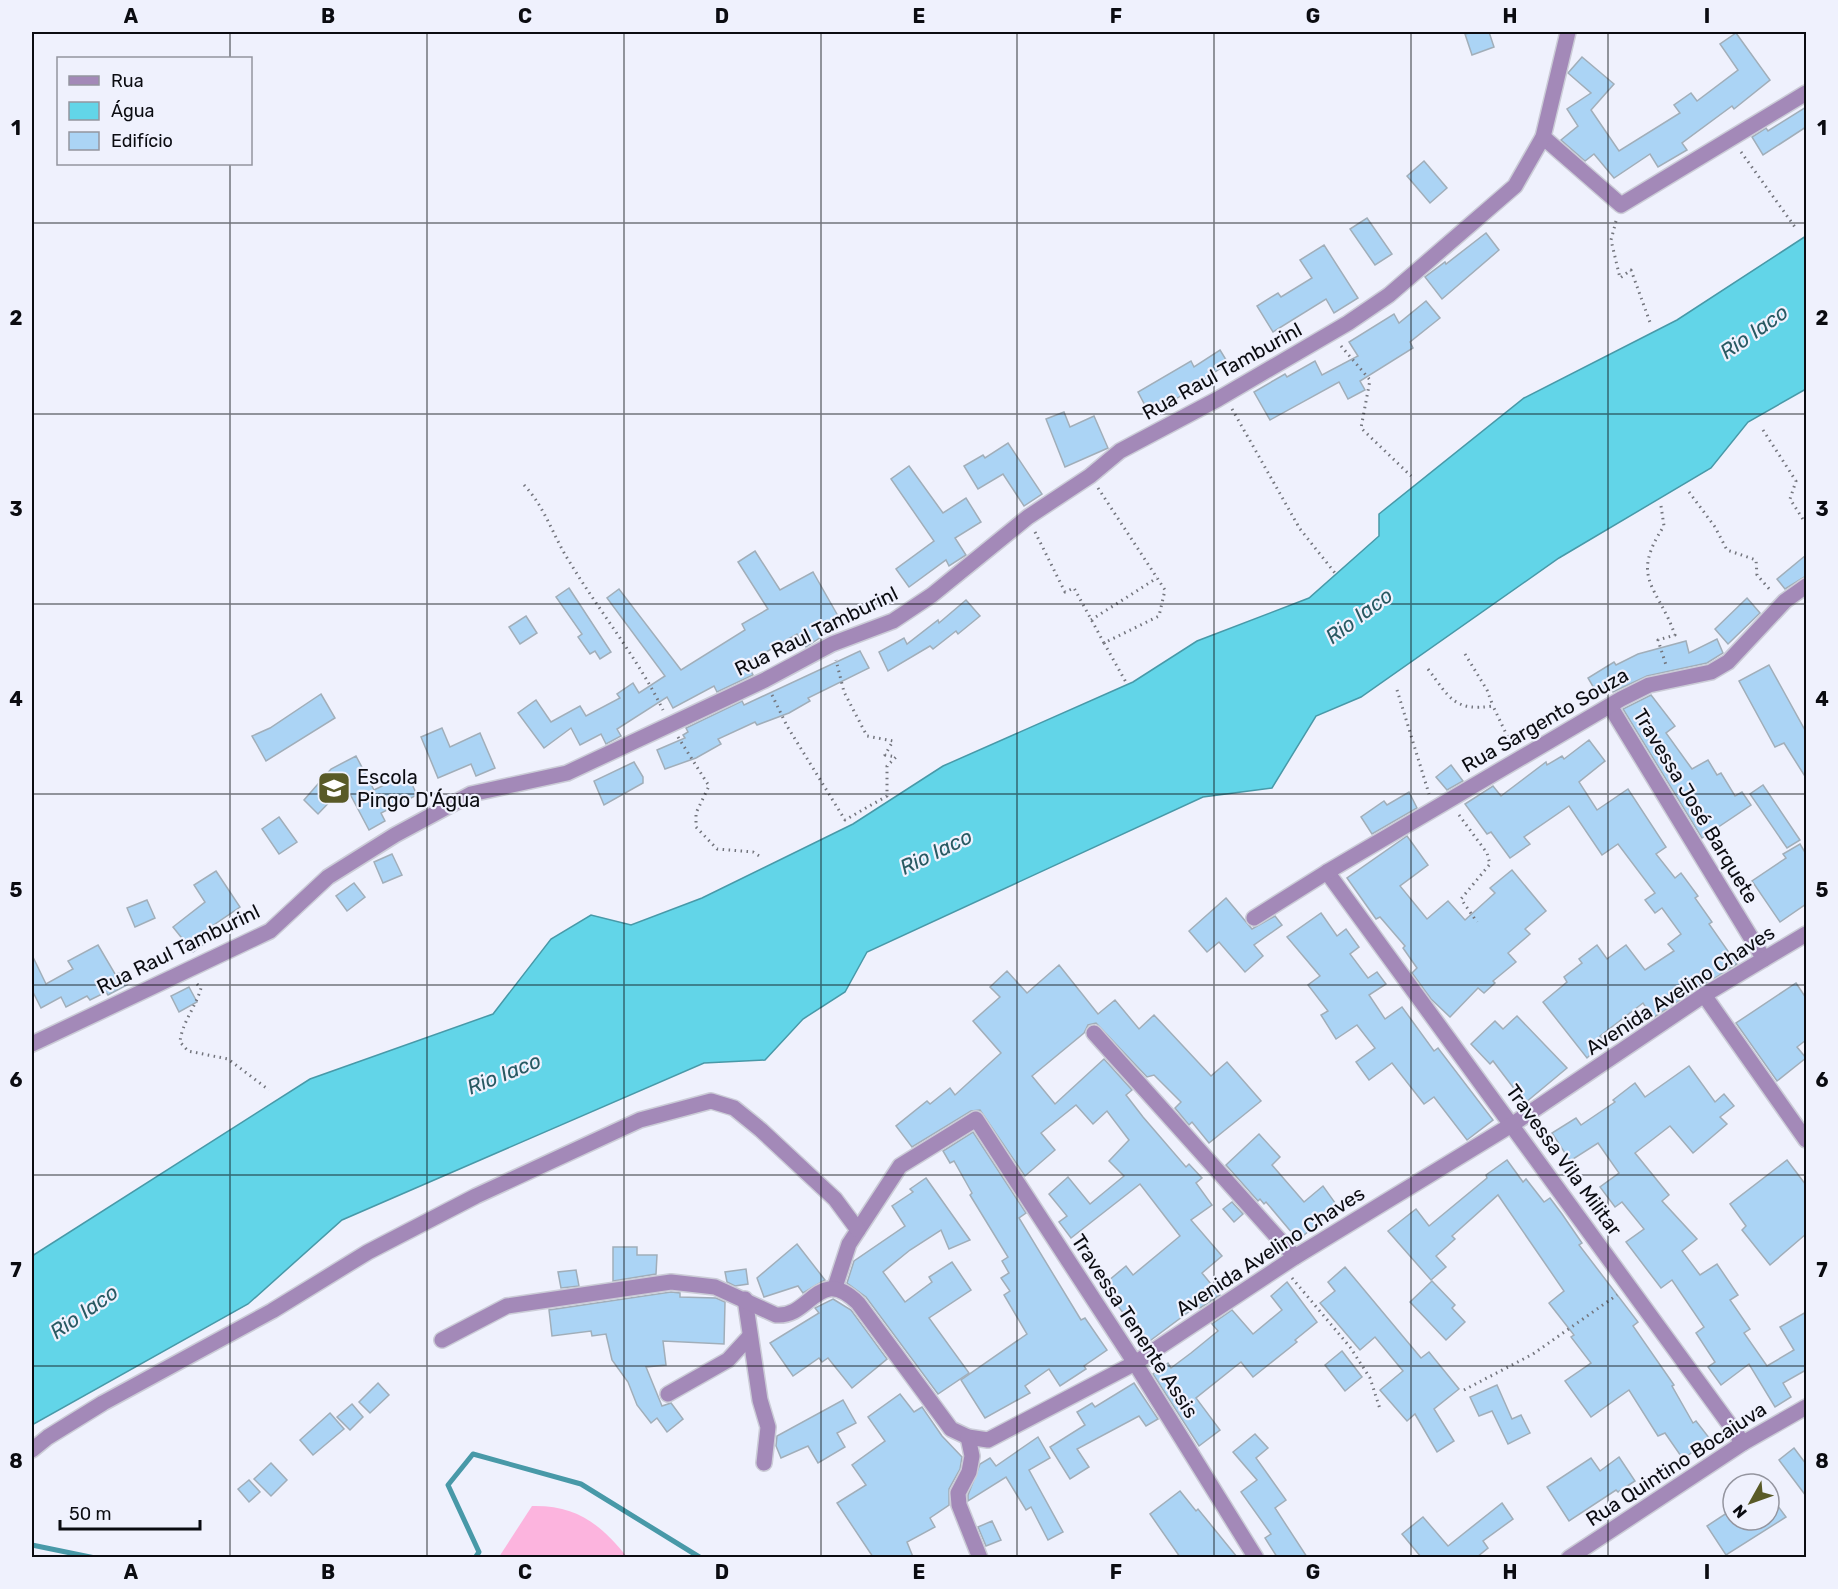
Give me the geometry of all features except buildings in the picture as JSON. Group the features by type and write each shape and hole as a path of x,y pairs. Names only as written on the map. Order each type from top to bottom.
{"street":[{"name":"Rua Raul Tamburinl","path":"32,1044 270,931 328,877 395,835 471,794 567,773 765,680 832,644 893,621 932,595 1028,516 1090,476 1120,451 1330,334 1389,295 1515,186 1543,137 1568,32"},
{"path":"1543,137 1621,205 1806,93"},
{"name":"Rua Sargento Souza","path":"1254,918 1610,706 1649,685 1671,678 1711,672 1728,662 1738,655 1783,603 1806,586"},
{"name":"Travessa José Barquete","path":"1610,706 1764,959"},
{"name":"Travessa Vila Militar","path":"1328,872 1348,904 1513,1125 1743,1443"},
{"name":"Avenida Avelino Chaves","path":"968,1437 988,1440 1135,1363 1288,1261 1513,1125 1704,995 1806,934"},
{"path":"1704,995 1806,1140"},
{"path":"1094,1033 1288,1261"},
{"path":"32,1450 48,1437 104,1403 272,1311 368,1252 476,1196 640,1120 711,1101 734,1108 761,1130 835,1199 858,1230 849,1244 835,1287 783,1315 776,1315 715,1287 671,1282 507,1306 442,1340"},
{"name":"Travessa Tenente Assis","path":"858,1230 900,1166 976,1119 1135,1363 1256,1557"},
{"path":"835,1287 845,1290 858,1303 951,1429 968,1437 972,1456 969,1472 958,1493 959,1505 980,1557"},
{"path":"745,1299 760,1400 768,1427 764,1463"},
{"path":"668,1394 728,1360 750,1336"},
{"name":"Rua Quintino Bocaiuva","path":"1569,1557 1743,1443 1806,1407"}],"path":[{"path":"1731,139 1795,227"},
{"path":"1621,205 1611,240 1620,278 1631,270 1651,325"},
{"path":"1330,334 1370,380 1361,428 1411,476"},
{"path":"1224,395 1300,529 1335,573"},
{"path":"1763,430 1796,481 1790,500 1806,525"},
{"path":"1090,476 1165,590 1159,616 1104,643"},
{"path":"524,485 543,510 568,560 638,665 671,725 709,786 696,813 696,827 717,849 753,852 761,857"},
{"path":"1689,492 1715,527 1727,550 1756,560 1757,575 1783,603"},
{"path":"1661,506 1664,526 1651,547 1648,582 1667,612 1675,636 1658,640 1671,678"},
{"path":"1028,516 1065,592 1074,588 1127,684"},
{"path":"1091,620 1157,578"},
{"path":"765,680 787,726 845,820 887,796 887,766 896,757 885,755 894,741 867,736 844,692 832,644"},
{"path":"1465,654 1486,690 1518,759"},
{"path":"1428,669 1453,701 1473,709 1493,706"},
{"path":"1397,690 1434,810"},
{"path":"1448,801 1486,853 1490,864 1461,899 1477,922"},
{"path":"188,970 201,988 192,1014 182,1028 180,1042 188,1051 228,1059 269,1090"},
{"path":"1288,1261 1370,1378 1380,1409"},
{"path":"1464,1390 1533,1354 1630,1286"}],"shaded area":[{"path":"532,1506 562,1509 575,1513 597,1526 627,1557 499,1557"}],"water":[{"name":"Rio Iaco","path":"1806,236 1806,389 1748,422 1711,468 1559,558 1361,697 1316,716 1272,788 1203,797 867,952 845,992 803,1019 765,1060 704,1063 342,1220 248,1304 32,1425 32,1256 310,1079 493,1014 551,939 591,915 631,925 702,898 853,824 943,766 1133,682 1197,641 1309,598 1379,536 1379,514 1524,398 1677,320"}],"waterway":[{"path":"475,1558 479,1552 448,1485 473,1454 581,1484 701,1558"},
{"path":"32,1545 95,1558"}],"place":[{"name":"Escola Pingo D'Água","path":"334,788"}]}
